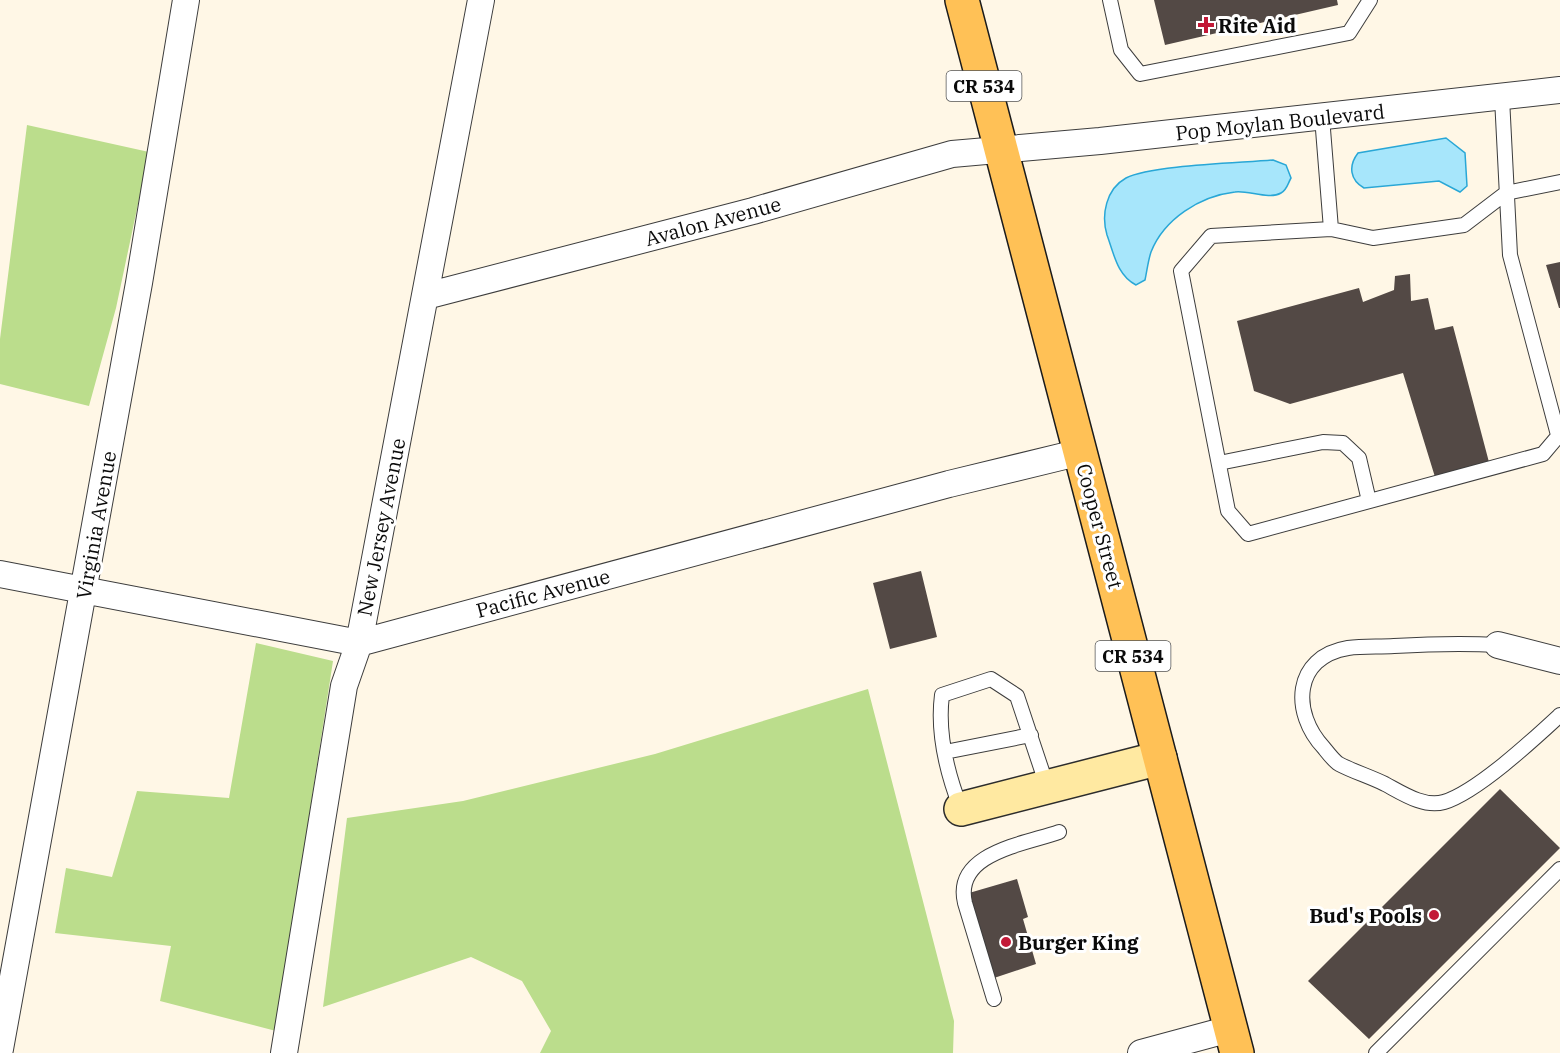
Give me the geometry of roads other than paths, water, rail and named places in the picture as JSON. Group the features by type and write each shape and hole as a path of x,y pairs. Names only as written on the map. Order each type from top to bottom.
{"main road":[{"name":"Cooper Street","path":"962,0 1233,1041"}],"street":[{"name":"Virginia Avenue","path":"0,1049 84,589 186,0"},
{"name":"New Jersey Avenue","path":"284,1053 344,686 359,643 480,0"},
{"name":"Pop Moylan Boulevard","path":"1000,150 1560,90"},
{"name":"Avalon Avenue","path":"426,296 753,211 952,154 1000,150"},
{"name":"Pacific Avenue","path":"0,574 359,643 949,484 1081,452"},
{"path":"1498,645 1560,661"},
{"path":"961,809 1160,758"},
{"path":"1141,1053 1233,1041"}],"lane":[{"path":"1110,0 1121,50 1140,74 1349,33 1370,0"},
{"path":"1502,98 1506,193 1510,255 1559,434 1543,454 1248,534 1228,511 1181,271 1211,236 1332,229 1374,238 1464,225 1506,193 1560,182"},
{"path":"1322,117 1332,229"},
{"path":"1219,463 1323,442 1343,443 1359,458 1370,501"},
{"path":"1498,645 1461,642 1347,648 1322,658 1308,673 1300,692 1301,709 1313,737 1339,764 1358,770 1418,801 1443,803 1467,790 1531,742 1560,715"},
{"path":"961,809 950,782 939,717 942,695 992,679 1017,696 1047,786"},
{"path":"945,752 1031,735"},
{"path":"994,999 965,903 963,893 965,880 969,871 986,857 1059,832"},
{"path":"1376,1053 1560,869"}],"water":[{"path":"1446,138 1465,153 1467,186 1460,192 1439,181 1364,188 1353,177 1353,163 1358,153"},
{"path":"1273,160 1286,165 1291,178 1283,192 1271,196 1235,192 1209,198 1196,204 1174,220 1157,240 1150,255 1145,280 1136,285 1124,276 1114,257 1105,227 1107,203 1119,183 1126,178 1155,170"}],"place":[{"name":"Rite Aid","path":"1206,25"},
{"name":"Bud's Pools","path":"1434,915"},
{"name":"Burger King","path":"1006,942"}]}
